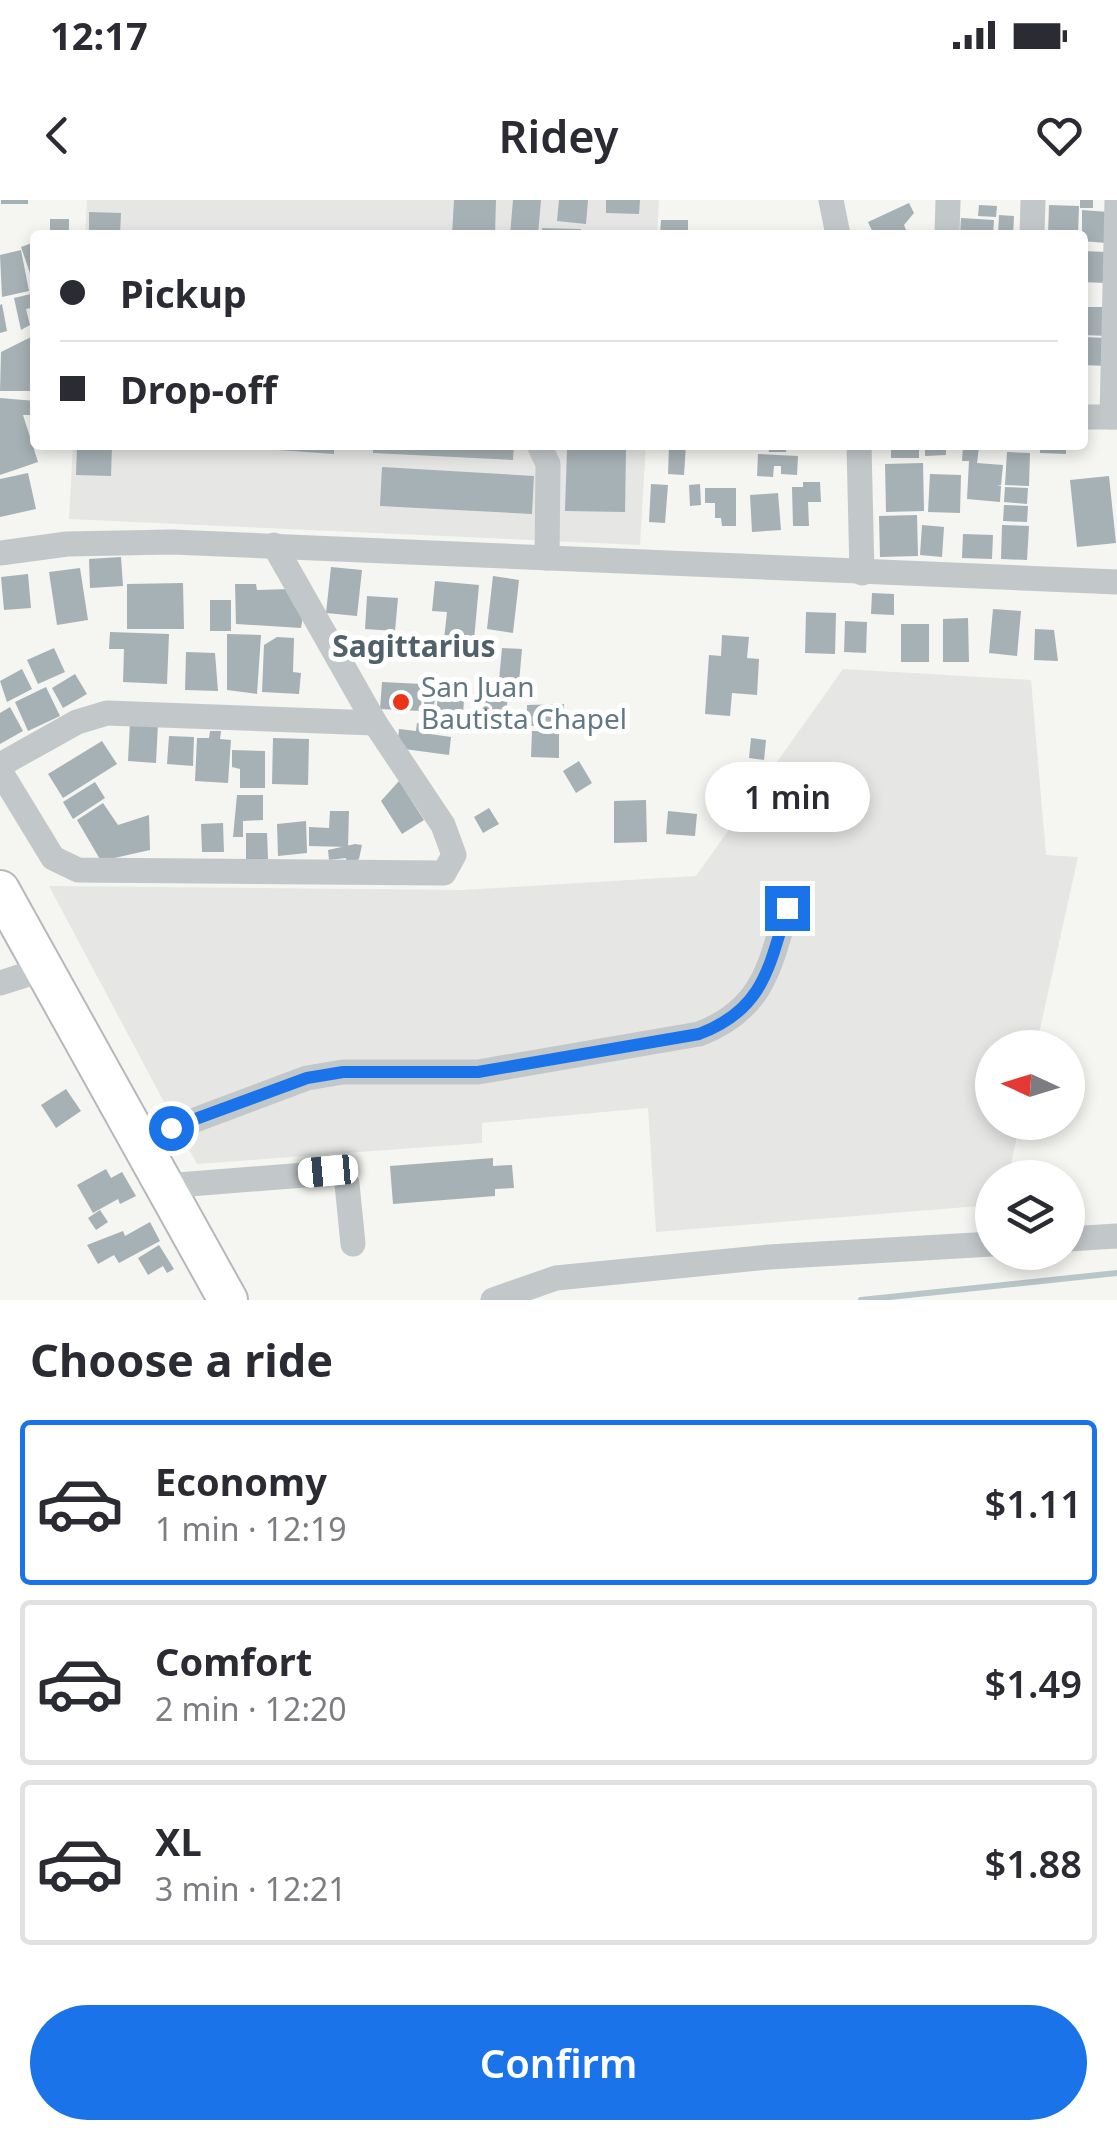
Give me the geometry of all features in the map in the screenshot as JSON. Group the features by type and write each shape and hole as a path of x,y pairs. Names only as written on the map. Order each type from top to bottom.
{"highway":[{"path":"0,890 228,1300"}],"street":[{"path":"831,200 837,230"},
{"path":"947,230 948,200"},
{"path":"1032,230 1033,200"},
{"path":"1088,417 1114,417 1117,200"},
{"path":"541,450 548,464 546,558"},
{"path":"859,450 862,573"},
{"path":"0,553 118,541 274,545 1117,582"},
{"path":"274,545 375,723 452,842 454,855 444,873 78,870 53,858 0,768 77,722 107,713 375,723"},
{"path":"140,1140 307,1078 343,1072 478,1072 699,1034 729,1023 755,997 772,960 787,908"},
{"path":"0,983 44,969"},
{"path":"165,1186 342,1172 348,1184 353,1244"},
{"path":"1085,1238 1117,1236"},
{"path":"493,1300 556,1278 769,1258 975,1245"}],"shaded area":[{"path":"87,200 659,200 657,230 85,230"},
{"path":"73,450 646,450 640,545 69,519"},
{"path":"843,669 1031,680 1046,855 1078,857 1040,1030 975,1030 975,1140 1016,1140 1012,1160 975,1160 975,1206 656,1232 648,1108 482,1123 482,1143 197,1164 49,886 462,890 696,876"}],"building":[{"path":"1,200 28,200 28,204 1,204"},
{"path":"454,200 496,200 495,230 452,230"},
{"path":"513,200 541,200 538,230 510,230"},
{"path":"559,200 588,200 586,224 557,221"},
{"path":"606,200 640,200 639,214 606,213"},
{"path":"1080,200 1093,200 1093,208 1080,208"},
{"path":"909,203 914,213 904,225 906,230 872,230 868,222"},
{"path":"979,205 997,206 996,217 978,216"},
{"path":"1049,205 1079,206 1078,230 1048,230"},
{"path":"1082,210 1108,212 1106,243 1088,242 1088,230 1082,230"},
{"path":"89,212 121,213 120,230 89,230"},
{"path":"999,215 1014,216 1013,230 998,230"},
{"path":"961,218 994,220 993,230 960,230"},
{"path":"50,219 69,219 69,230 50,230"},
{"path":"661,220 688,220 688,230 660,230"},
{"path":"30,244 30,273 21,247"},
{"path":"21,250 29,291 2,297 0,255"},
{"path":"1088,251 1106,252 1105,283 1088,282"},
{"path":"30,294 30,308 26,309 30,325 21,330 14,298"},
{"path":"0,305 7,331 0,333"},
{"path":"1088,307 1110,307 1109,336 1088,335"},
{"path":"1088,337 1110,338 1108,366 1088,365"},
{"path":"30,338 30,391 0,391 1,352"},
{"path":"0,398 30,401 30,415 23,415 30,450 34,450 38,462 0,475"},
{"path":"77,450 112,450 111,476 76,475"},
{"path":"278,450 334,450 334,454"},
{"path":"373,450 514,450 513,460"},
{"path":"567,450 626,450 625,512 565,511"},
{"path":"669,450 686,450 684,475 668,474"},
{"path":"891,450 919,450 919,458 891,458"},
{"path":"925,450 946,450 946,455 925,456"},
{"path":"963,450 979,450 977,463 1003,465 1001,485 997,485 1001,486 1000,502 967,499 969,461 962,461"},
{"path":"1040,450 1066,450 1066,454"},
{"path":"1007,452 1030,453 1029,486 1005,485"},
{"path":"758,454 798,456 797,475 781,474 781,466 774,466 773,477 757,476"},
{"path":"923,463 924,511 886,512 885,464"},
{"path":"382,467 534,476 532,514 380,506"},
{"path":"28,473 36,509 0,517 0,479"},
{"path":"930,474 961,475 960,513 928,512"},
{"path":"1109,476 1116,543 1077,547 1070,480"},
{"path":"803,482 820,482 821,502 808,502 809,526 793,526 792,487 803,487"},
{"path":"651,484 668,485 665,523 649,522"},
{"path":"700,484 701,505 690,506 689,485"},
{"path":"1005,487 1028,488 1027,504 1004,502"},
{"path":"705,488 736,488 736,526 722,526 721,518 715,518 715,503 705,503"},
{"path":"778,493 781,530 752,532 750,495"},
{"path":"1004,505 1028,506 1027,522 1003,521"},
{"path":"917,515 918,556 880,557 879,516"},
{"path":"922,525 944,527 942,557 920,555"},
{"path":"1002,525 1029,526 1027,560 1001,559"},
{"path":"963,534 993,535 992,559 962,558"},
{"path":"121,557 123,586 90,588 89,559"},
{"path":"331,567 362,570 357,616 326,613"},
{"path":"80,568 88,620 57,625 49,572"},
{"path":"28,574 31,608 4,610 1,577"},
{"path":"493,576 519,580 513,633 487,629"},
{"path":"435,581 479,585 473,651 443,648 447,612 432,611"},
{"path":"183,583 184,629 127,629 127,584"},
{"path":"235,584 256,584 257,590 291,589 304,610 301,628 236,624"},
{"path":"872,593 894,594 894,615 871,614"},
{"path":"367,596 398,598 395,631 365,629"},
{"path":"210,600 231,600 231,631 210,631"},
{"path":"993,609 1021,611 1017,656 989,653"},
{"path":"806,612 836,613 835,654 805,653"},
{"path":"968,618 969,662 943,662 943,619"},
{"path":"845,621 867,622 866,653 844,652"},
{"path":"901,624 929,624 929,662 901,662"},
{"path":"1035,629 1054,630 1058,661 1034,660"},
{"path":"110,632 169,634 167,684 123,682 124,649 109,649"},
{"path":"227,634 261,635 257,694 227,690"},
{"path":"722,635 749,637 747,658 759,659 757,695 732,693 730,716 705,714 709,655 721,656"},
{"path":"277,637 294,638 293,672 301,673 299,694 262,692 264,645"},
{"path":"54,648 65,672 38,684 27,660"},
{"path":"502,648 522,649 519,682 499,680"},
{"path":"186,652 215,653 218,691 185,690"},
{"path":"22,669 32,689 7,702 0,681"},
{"path":"75,674 87,694 63,708 52,688"},
{"name":"San Juan Bautista Chapel","path":"382,682 422,684 421,711 380,709"},
{"path":"426,682 437,683 434,706 424,705"},
{"path":"438,685 465,687 462,727 436,726"},
{"path":"481,685 508,686 506,729 480,728"},
{"path":"46,687 60,716 28,731 15,702"},
{"path":"564,704 564,725 527,726 527,705"},
{"path":"10,707 23,731 0,744 0,713"},
{"path":"130,722 158,723 156,763 128,761"},
{"path":"417,723 431,725 430,734 451,737 449,755 397,748 399,729 416,731"},
{"path":"210,731 221,731 220,739 231,740 228,783 195,781 197,738 209,738"},
{"path":"532,731 559,732 559,758 531,757"},
{"path":"169,736 194,737 193,766 167,764"},
{"path":"273,738 309,739 308,785 272,784"},
{"path":"751,738 766,740 764,760 749,758"},
{"path":"102,741 117,764 63,798 48,774"},
{"path":"232,750 265,751 265,788 240,788 240,769 232,767"},
{"path":"579,761 592,783 576,793 563,771"},
{"path":"399,781 424,820 402,834 381,801"},
{"path":"95,782 105,798 73,819 63,802"},
{"path":"237,795 263,795 263,820 243,821 243,837 233,837"},
{"path":"646,800 647,842 614,843 614,801"},
{"path":"103,803 118,825 149,815 150,850 101,861 77,820"},
{"path":"489,808 499,824 483,833 474,817"},
{"path":"330,811 349,811 348,847 309,846 309,827 329,828"},
{"path":"668,811 697,814 695,836 666,834"},
{"path":"306,821 307,853 278,856 277,824"},
{"path":"223,823 224,852 202,852 201,824"},
{"path":"246,833 267,833 268,859 246,860"},
{"path":"362,845 359,859 347,865 346,858 329,860 328,850"},
{"path":"66,1089 81,1111 56,1128 41,1105"},
{"path":"493,1158 493,1166 512,1165 514,1188 495,1189 495,1196 393,1204 390,1166"},
{"path":"106,1169 111,1178 122,1172 136,1196 120,1204 118,1199 93,1213 77,1185"},
{"path":"100,1210 108,1222 96,1230 88,1218"},
{"path":"150,1222 160,1241 119,1263 114,1255 98,1264 87,1245 123,1231 125,1236"},
{"path":"159,1245 174,1269 167,1273 163,1266 148,1275 138,1258"}],"waterway":[{"path":"861,1300 1117,1273"}],"place":[{"name":"San Juan Bautista Chapel","path":"401,702"}],"district":[{"name":"Sagittarius","path":"414,645"}],"route":[{"path":"171,1128 307,1078 343,1072 478,1072 699,1034 729,1023 755,997 772,960 787,908"}]}
